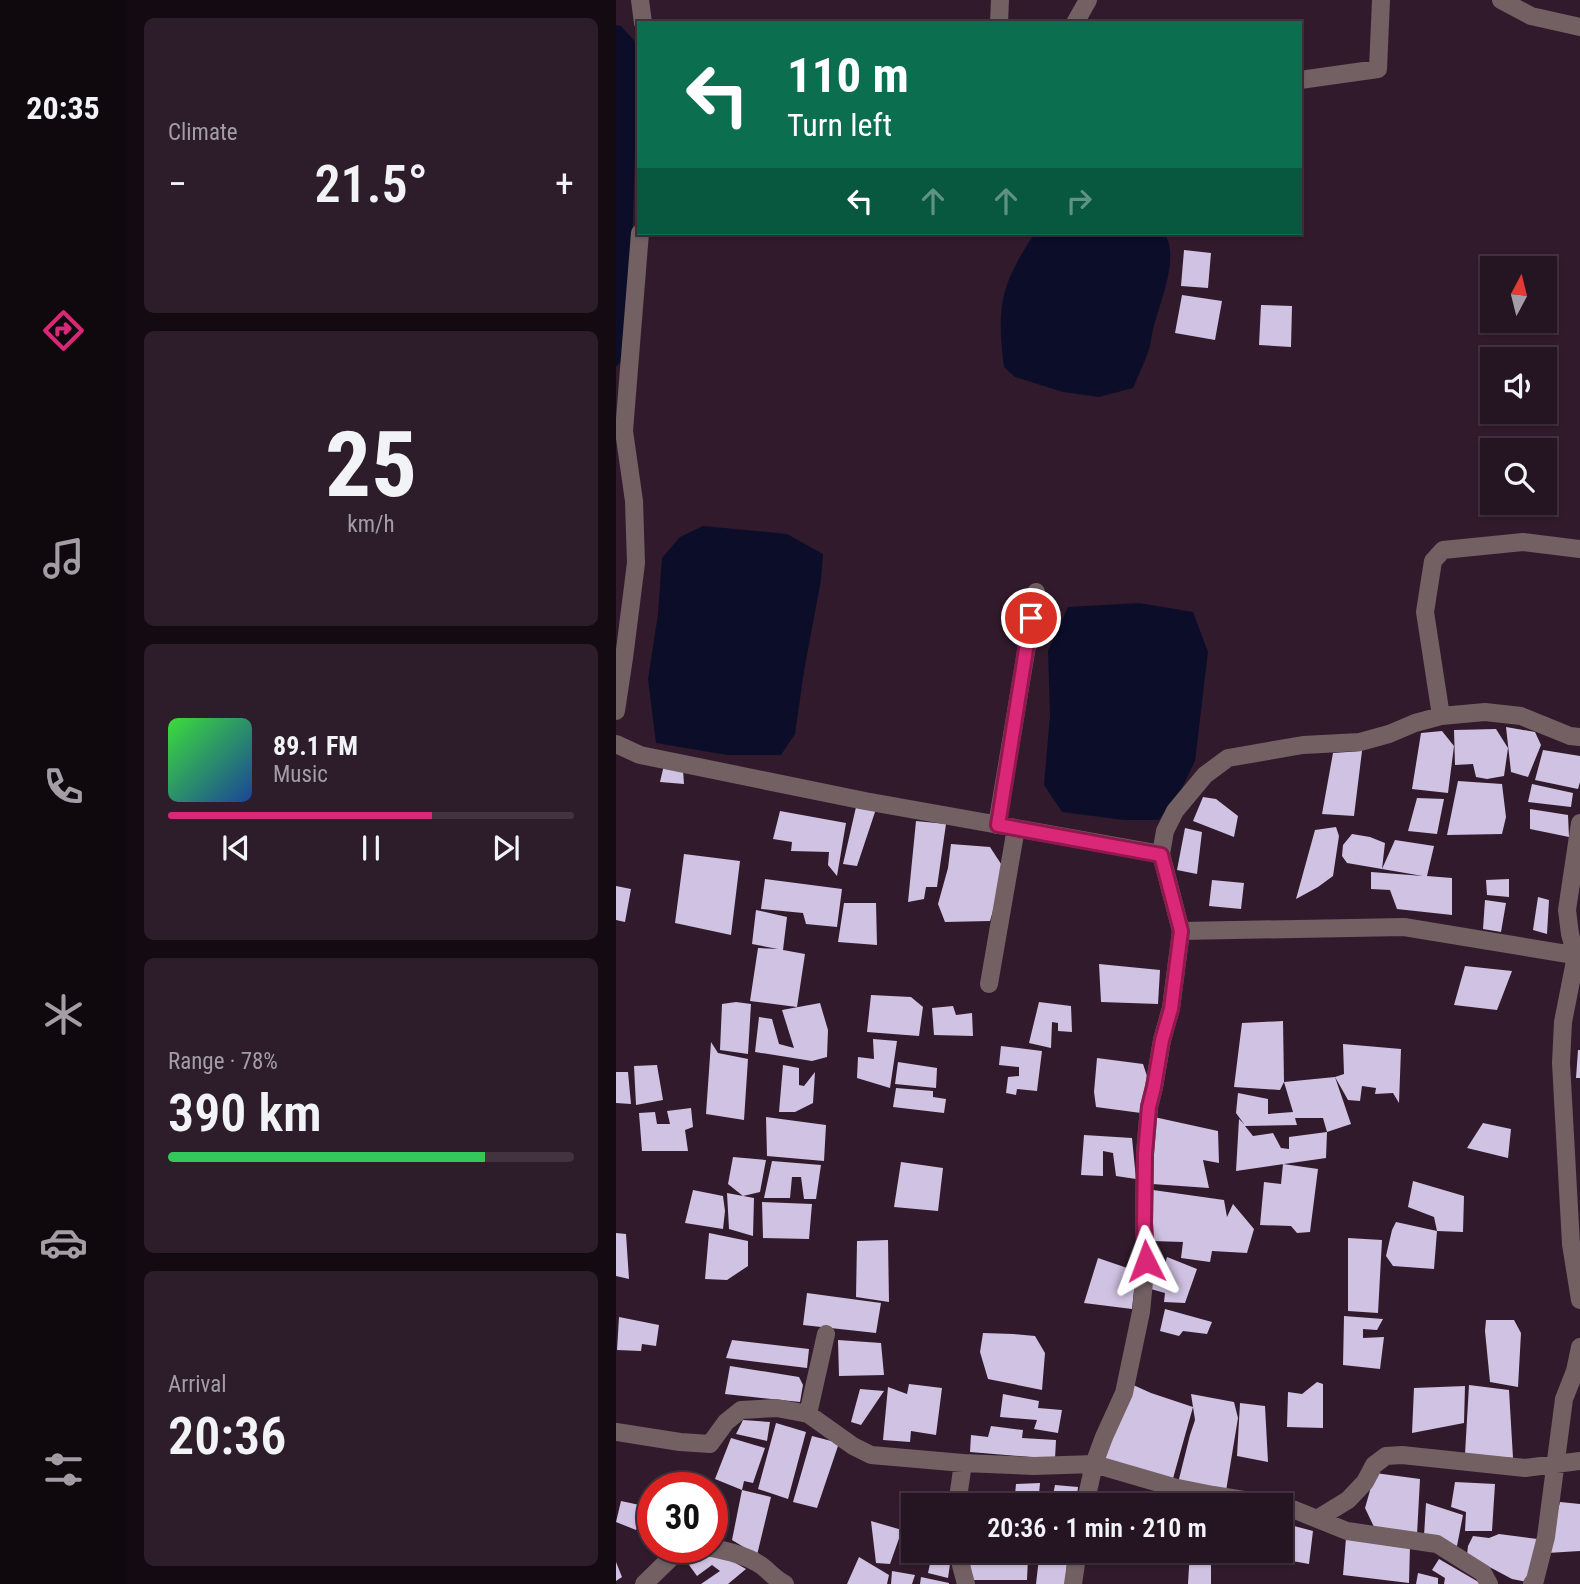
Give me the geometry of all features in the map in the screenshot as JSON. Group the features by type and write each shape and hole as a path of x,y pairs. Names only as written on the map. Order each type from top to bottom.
{"street":[{"path":"640,0 643,21"},
{"path":"999,21 1000,0"},
{"path":"1076,21 1088,0"},
{"path":"1302,80 1378,69 1381,0"},
{"path":"1501,0 1531,16 1580,27"},
{"path":"616,711 636,563 634,501 624,431 640,235"},
{"path":"1441,716 1425,612 1433,561 1443,550 1523,542 1580,549"},
{"path":"998,825 1036,592"},
{"path":"1088,1493 1094,1464 1124,1393 1141,1312 1146,1261 1145,1154 1149,1107 1171,1009 1181,931 1161,855 1165,831 1175,811 1205,775 1228,758 1303,745 1360,742 1441,716 1485,712 1521,716 1570,736 1580,737"},
{"path":"616,744 640,755 865,801 1161,855"},
{"path":"1580,822 1567,910 1570,934 1578,956 1563,1022 1562,1063 1572,1244 1580,1300"},
{"path":"989,984 1016,828"},
{"path":"1181,931 1404,927 1578,956"},
{"path":"808,1414 826,1334"},
{"path":"1532,1584 1546,1537 1564,1399 1575,1371 1580,1347"},
{"path":"616,1432 710,1444 726,1422 741,1410 777,1408 808,1414 853,1446 871,1455 962,1464 1094,1464 1203,1493"},
{"path":"1317,1519 1348,1500 1365,1482 1374,1465 1386,1455 1525,1468 1580,1461"},
{"path":"958,1493 962,1464"},
{"path":"1293,1510 1347,1531 1437,1544 1483,1573 1489,1584"},
{"path":"728,1552 747,1557 760,1564 785,1584"},
{"path":"644,1584 666,1563"},
{"path":"960,1563 966,1584"},
{"path":"1073,1584 1076,1563"}],"water":[{"path":"616,25 621,26 637,44 637,79 629,352 616,366"},
{"path":"1034,235 1165,235 1169,243 1170,267 1149,349 1133,388 1099,397 1063,392 1015,377 1004,367 1001,309 1008,283"},
{"path":"703,526 787,534 823,554 795,734 781,755 727,755 656,743 648,679 658,614 662,558 680,537"},
{"path":"1139,603 1193,612 1208,652 1195,761 1182,788 1159,820 1124,820 1062,812 1044,785 1050,716 1048,651 1068,607"}],"building":[{"path":"1184,250 1211,253 1208,288 1181,286"},
{"path":"1182,295 1222,301 1215,340 1175,333"},
{"path":"1261,305 1292,306 1291,347 1259,345"},
{"path":"1506,727 1535,732 1541,745 1528,777 1511,772"},
{"path":"1496,729 1508,748 1504,776 1487,779 1476,777 1473,764 1455,765 1454,730"},
{"path":"1442,731 1454,746 1448,793 1412,789 1421,733"},
{"path":"1543,750 1580,756 1578,789 1535,780"},
{"path":"1362,751 1354,816 1322,814 1333,753"},
{"path":"664,765 683,770 684,784 660,782"},
{"path":"1458,781 1502,784 1506,817 1502,834 1447,835"},
{"path":"1532,784 1573,793 1571,807 1528,802"},
{"path":"1203,797 1216,799 1238,816 1234,837 1193,821"},
{"path":"1417,798 1444,799 1437,834 1408,831"},
{"path":"856,807 876,809 857,866 843,864"},
{"path":"1530,809 1568,815 1569,837 1530,829"},
{"path":"780,811 846,823 837,876 828,865 829,852 791,851 792,842 773,839"},
{"path":"916,821 946,824 937,887 926,887 924,899 908,902"},
{"path":"1336,827 1339,836 1333,876 1296,899 1315,830"},
{"path":"1185,828 1202,832 1197,874 1177,870"},
{"path":"1352,834 1385,843 1382,869 1347,863 1342,856 1343,845"},
{"path":"1395,840 1434,846 1427,876 1452,878 1452,915 1397,909 1390,890 1371,889 1371,872 1423,876 1382,869"},
{"path":"951,844 990,847 1005,870 990,921 945,922 938,904 948,868"},
{"path":"684,854 740,861 731,935 675,923"},
{"path":"765,879 842,889 837,927 806,924 803,913 761,909"},
{"path":"1509,879 1509,897 1487,895 1486,880"},
{"path":"1212,880 1244,883 1241,909 1209,906"},
{"path":"616,886 631,889 625,922 616,920"},
{"path":"1538,897 1549,900 1547,934 1533,930"},
{"path":"1485,900 1506,903 1501,932 1483,929"},
{"path":"844,903 876,903 877,945 838,942"},
{"path":"756,910 787,917 783,950 805,954 797,1007 750,1001 758,948 778,949 752,944"},
{"path":"1099,964 1160,970 1158,1004 1101,1002"},
{"path":"1465,966 1512,971 1497,1010 1454,1005"},
{"path":"871,995 911,997 923,1007 919,1036 867,1032"},
{"path":"1039,1002 1071,1006 1072,1032 1058,1031 1058,1023 1052,1022 1051,1048 1029,1043"},
{"path":"820,1003 828,1030 827,1057 812,1061 755,1052 759,1017 772,1019 779,1044 794,1048 782,1010"},
{"path":"722,1004 751,1004 748,1054 720,1050"},
{"path":"953,1006 956,1015 972,1013 973,1036 934,1035 932,1008"},
{"path":"1283,1021 1284,1082 1280,1090 1234,1087 1242,1023"},
{"path":"873,1039 897,1041 890,1088 857,1078 858,1057 874,1059"},
{"path":"711,1042 718,1053 748,1059 744,1120 706,1114"},
{"path":"1343,1044 1401,1049 1399,1103 1393,1093 1375,1094 1376,1088 1362,1086 1360,1101 1348,1100 1335,1077 1344,1074"},
{"path":"1001,1046 1042,1051 1037,1091 1017,1089 1016,1095 1006,1093 1008,1077 1019,1076 1019,1067 999,1065"},
{"path":"1578,1050 1580,1078 1576,1078"},
{"path":"1097,1058 1143,1064 1149,1082 1141,1113 1096,1107 1094,1092"},
{"path":"898,1062 937,1068 936,1088 895,1084"},
{"path":"657,1065 663,1100 636,1105 634,1066"},
{"path":"783,1065 799,1068 799,1085 804,1086 815,1072 813,1103 795,1112 779,1112"},
{"path":"616,1072 628,1072 631,1104 616,1103"},
{"path":"1335,1077 1351,1124 1327,1132 1326,1158 1236,1171 1239,1119 1244,1124 1236,1113 1238,1093 1268,1099 1268,1114 1293,1112 1284,1082","holes":["1295,1118 1323,1118 1327,1132 1289,1137 1289,1149 1281,1148 1273,1133 1253,1136 1245,1126 1297,1125"]},
{"path":"896,1088 933,1091 933,1097 946,1099 944,1113 893,1107"},
{"path":"691,1108 693,1127 685,1130 688,1151 642,1151 639,1113 655,1112 657,1124 670,1124 667,1111"},
{"path":"766,1117 826,1125 824,1161 767,1156"},
{"path":"1154,1117 1218,1131 1219,1163 1203,1160 1209,1188 1152,1184"},
{"path":"1483,1123 1511,1129 1508,1158 1467,1148"},
{"path":"1084,1135 1132,1138 1136,1179 1116,1176 1113,1153 1103,1151 1103,1176 1081,1175"},
{"path":"733,1157 766,1160 760,1192 743,1196 728,1184"},
{"path":"772,1161 821,1165 816,1199 804,1199 801,1177 792,1177 790,1198 764,1198"},
{"path":"901,1162 943,1168 938,1211 894,1207"},
{"path":"1283,1164 1318,1169 1310,1232 1297,1233 1291,1226 1260,1225 1264,1182 1281,1184"},
{"path":"1413,1181 1464,1196 1463,1232 1437,1231 1434,1217 1408,1207"},
{"path":"693,1190 723,1196 723,1229 685,1223"},
{"path":"1153,1190 1224,1200 1227,1217 1233,1204 1254,1229 1247,1253 1212,1251 1210,1262 1181,1258 1183,1242 1152,1241"},
{"path":"727,1193 754,1198 753,1236 729,1229"},
{"path":"762,1202 812,1204 809,1239 763,1238"},
{"path":"1396,1222 1437,1231 1434,1269 1393,1266 1386,1256"},
{"path":"616,1233 626,1234 629,1279 616,1276"},
{"path":"709,1233 748,1241 748,1266 727,1280 705,1279"},
{"path":"1348,1238 1382,1240 1378,1313 1348,1311"},
{"path":"888,1240 889,1302 856,1297 857,1241"},
{"path":"1167,1257 1197,1269 1185,1303 1164,1302 1165,1293 1151,1289 1153,1262 1165,1264"},
{"path":"1098,1258 1136,1271 1132,1309 1084,1303"},
{"path":"807,1293 881,1303 876,1333 803,1325"},
{"path":"1165,1309 1212,1322 1207,1334 1183,1331 1179,1336 1160,1331"},
{"path":"1344,1316 1383,1319 1377,1330 1363,1329 1363,1338 1384,1337 1380,1369 1343,1365"},
{"path":"619,1317 659,1325 656,1346 642,1344 641,1351 617,1350"},
{"path":"1486,1320 1514,1320 1521,1333 1518,1387 1490,1382"},
{"path":"983,1333 1035,1336 1045,1353 1042,1390 988,1379 980,1352"},
{"path":"732,1340 809,1349 807,1368 726,1358"},
{"path":"838,1340 881,1343 884,1375 839,1376"},
{"path":"730,1366 799,1377 803,1385 800,1402 725,1394"},
{"path":"1317,1382 1323,1384 1323,1428 1287,1427 1288,1392 1302,1394"},
{"path":"909,1384 942,1388 936,1435 911,1431 910,1442 883,1440 888,1387 907,1394"},
{"path":"1131,1384 1193,1407 1172,1482 1103,1463"},
{"path":"1469,1385 1509,1390 1513,1458 1465,1454"},
{"path":"1465,1386 1464,1423 1412,1433 1414,1388"},
{"path":"860,1389 884,1391 861,1425 851,1422"},
{"path":"1003,1394 1039,1401 1038,1408 1062,1410 1058,1433 1034,1429 1037,1420 1000,1417"},
{"path":"1191,1394 1234,1402 1238,1418 1226,1491 1178,1483 1195,1420"},
{"path":"1240,1403 1265,1406 1268,1462 1237,1456"},
{"path":"743,1420 770,1422 767,1441 736,1434"},
{"path":"776,1423 806,1432 788,1499 758,1489"},
{"path":"991,1426 1023,1430 1022,1438 1056,1440 1055,1459 970,1452 971,1435 988,1437"},
{"path":"812,1436 839,1443 817,1508 793,1502"},
{"path":"731,1438 765,1448 753,1483 744,1481 742,1490 728,1484 728,1472 718,1472"},
{"path":"1375,1473 1420,1479 1417,1535 1375,1529 1365,1508"},
{"path":"1455,1482 1495,1484 1492,1531 1465,1531 1466,1512 1451,1507"},
{"path":"1040,1483 1039,1493 1015,1493 1016,1484"},
{"path":"1055,1485 1078,1487 1077,1493 1053,1493"},
{"path":"742,1490 771,1497 757,1555 732,1540"},
{"path":"621,1501 637,1504 636,1530 616,1522"},
{"path":"1560,1502 1580,1504 1580,1551 1547,1553"},
{"path":"1426,1503 1463,1515 1457,1546 1424,1536"},
{"path":"1293,1514 1294,1526 1313,1531 1309,1564 1293,1561"},
{"path":"871,1521 901,1530 890,1564 876,1563"},
{"path":"1499,1534 1537,1539 1528,1582 1512,1579 1467,1555 1473,1536 1489,1538"},
{"path":"1346,1538 1410,1546 1409,1583 1343,1575"},
{"path":"859,1557 889,1575 887,1584 847,1584"},
{"path":"728,1559 746,1569 728,1584 701,1584 720,1571 712,1565 697,1576 688,1563 728,1563"},
{"path":"1439,1559 1482,1584 1444,1584 1445,1578 1432,1570"},
{"path":"616,1562 622,1577 616,1581"},
{"path":"930,1563 950,1563 948,1578 928,1573"},
{"path":"969,1563 1028,1563 1027,1580 973,1580"},
{"path":"1038,1563 1067,1563 1065,1584 1036,1584"},
{"path":"1189,1563 1211,1563 1211,1584 1188,1584"},
{"path":"892,1571 915,1575 912,1584 891,1584"},
{"path":"1418,1573 1438,1578 1438,1584 1416,1584"},
{"path":"921,1577 949,1583 949,1584 920,1584"}],"route":[{"path":"1031,618 998,825 1161,855 1181,931 1171,1009 1149,1107 1145,1154 1146,1261"}]}
